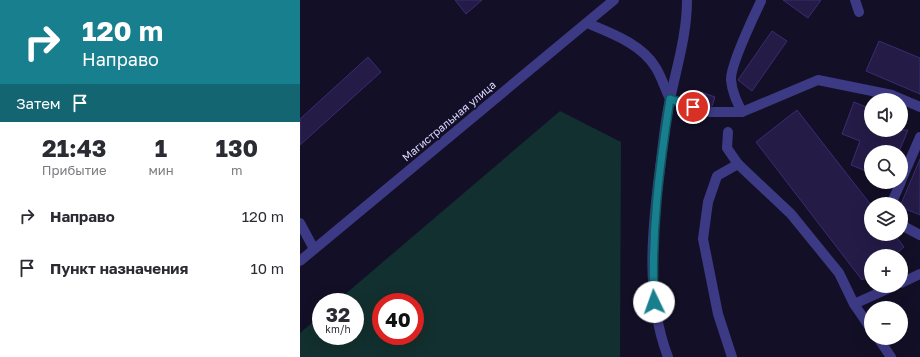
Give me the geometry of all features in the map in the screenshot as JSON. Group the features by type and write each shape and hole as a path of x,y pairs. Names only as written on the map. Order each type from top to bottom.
{"street":[{"name":"Магистральная улица","path":"300,261 614,0"},
{"path":"668,357 662,340 654,302 652,262 655,203 670,99 681,52 687,0"},
{"path":"742,112 734,98 731,79 738,55 761,0"},
{"path":"855,0 859,12"},
{"path":"587,22 627,41 643,52 656,67 670,99 693,107"},
{"path":"709,112 742,112 818,80 892,95 920,107"},
{"path":"728,132 727,148 738,164 792,214 839,273 854,304 864,318"},
{"path":"908,165 920,137"},
{"path":"732,357 718,314 703,239 708,202 717,176 738,164"},
{"path":"300,223 314,249"},
{"path":"908,229 920,235"},
{"path":"908,280 920,274"},
{"path":"854,304 878,293"},
{"path":"883,345 891,357"}],"green space":[{"path":"560,111 621,142 620,357 300,357 300,333 312,323 312,345 364,345 364,293 347,293"}],"building":[{"path":"455,0 482,0 466,14"},
{"path":"783,0 821,0 808,18"},
{"path":"772,31 787,41 752,91 738,80"},
{"path":"879,41 920,58 920,94 866,71"},
{"path":"368,57 381,72 300,145 300,119"},
{"path":"698,91 715,97 712,106 706,106 704,108 703,115 697,112 699,106 695,101"},
{"path":"854,102 864,106 864,137 905,137 902,145 864,145 864,170 851,165 860,141 842,134"},
{"path":"797,110 865,197 864,241 899,241 904,247 902,249 864,249 864,278 862,280 756,142"},
{"path":"920,159 920,215 908,210 908,197 904,197"}],"tunnel":[{"path":"693,107 709,112"}],"route":[{"path":"654,302 652,262 655,203 670,99 693,107"}]}
